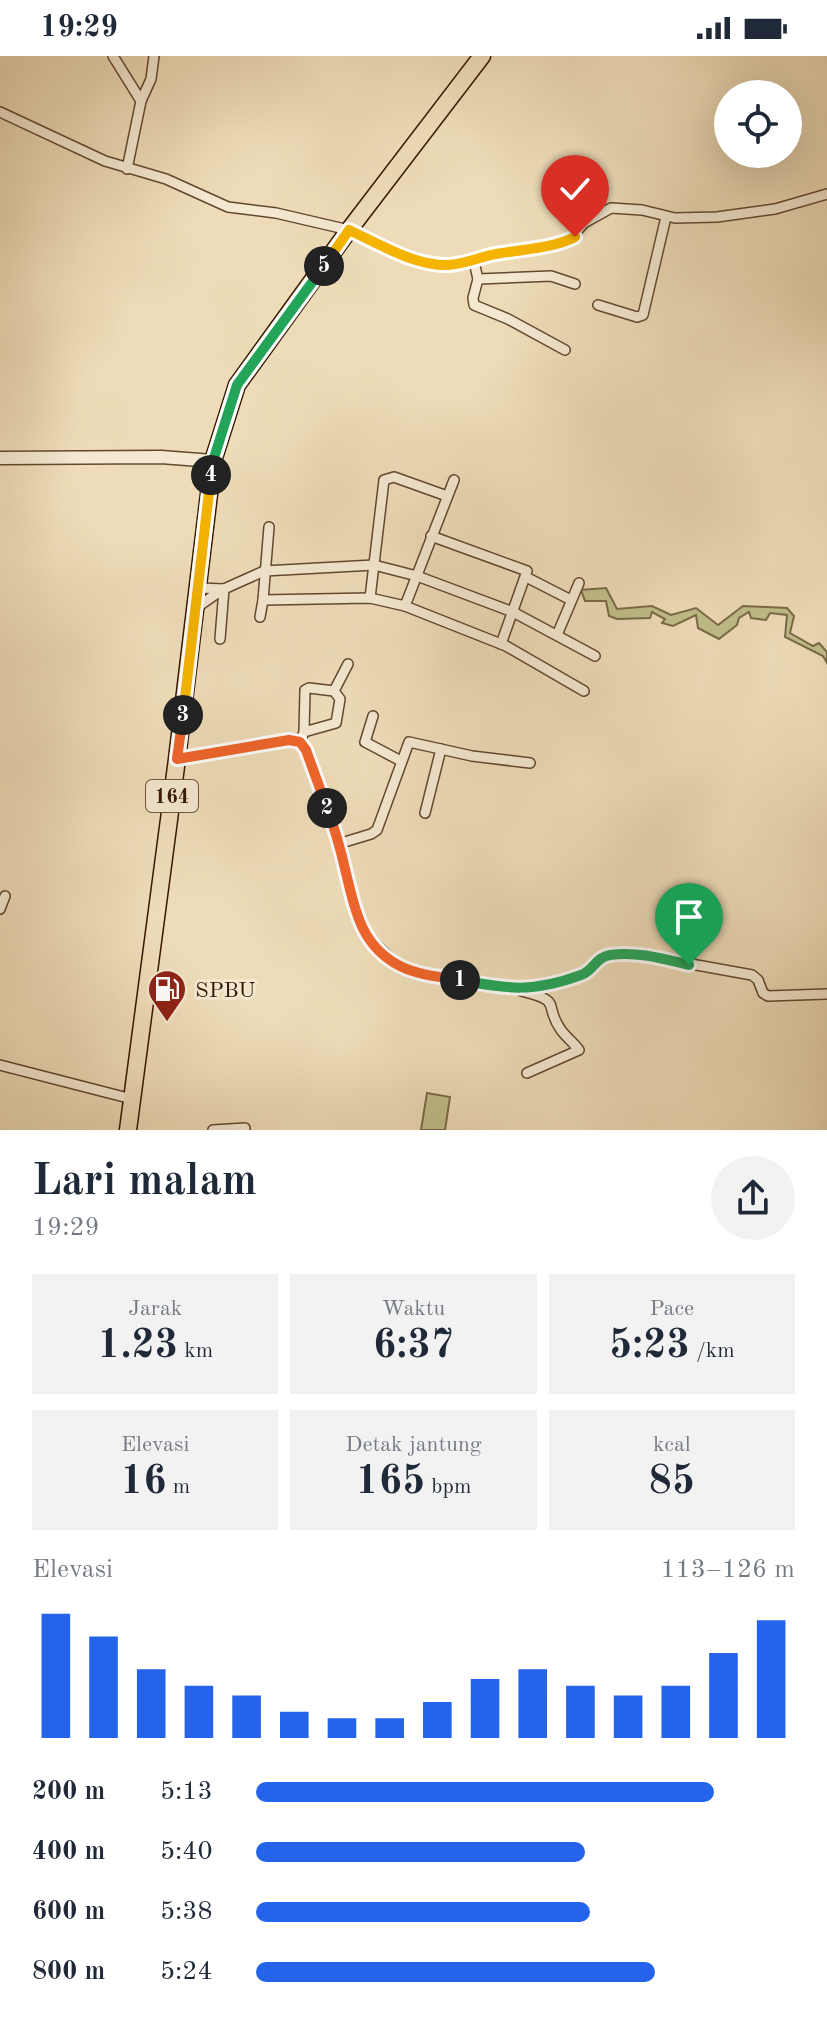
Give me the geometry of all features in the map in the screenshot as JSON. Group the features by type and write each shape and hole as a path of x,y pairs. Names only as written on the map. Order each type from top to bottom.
{"main road":[{"name":"164","path":"128,1130 213,461 237,385 349,230 482,56"}],"street":[{"path":"113,56 141,101"},
{"path":"127,169 141,101 151,79 154,56"},
{"path":"0,112 127,169 166,179 228,207 276,213 349,230 412,258 435,264 474,262 485,255 552,245 570,239 584,223 611,208 642,210 666,217 717,217 752,214 827,194"},
{"path":"598,305 637,317 643,315 666,217"},
{"path":"474,262 478,279 474,305 508,319 565,350"},
{"path":"478,279 551,276 575,284"},
{"path":"0,458 161,457 213,461"},
{"path":"370,598 384,480 394,477 447,496"},
{"path":"405,606 454,480"},
{"path":"260,617 269,527"},
{"path":"431,536 526,570 501,644"},
{"path":"196,608 223,589 264,571 374,565 417,576 513,612 595,656"},
{"path":"526,577 571,600"},
{"path":"557,635 579,583"},
{"path":"199,588 223,589"},
{"path":"220,639 223,589"},
{"path":"263,600 370,598 405,606 501,644 584,691"},
{"path":"334,691 348,664"},
{"path":"177,759 289,740 302,737 336,723 340,699 334,691 305,690 302,737 338,844 356,917 362,929 399,966 431,975 514,989 547,1000 552,1005 558,1026 579,1050 527,1073"},
{"path":"373,716 365,742 401,761"},
{"path":"338,844 377,830 409,742 472,756 530,763"},
{"path":"425,813 441,749"},
{"path":"0,909 5,896"},
{"path":"514,989 543,987 585,974 604,957 641,955 752,975 768,996 827,994"},
{"path":"0,1065 132,1099"},
{"path":"213,1130 245,1128"}],"shaded area":[{"path":"606,588 617,609 652,606 671,615 696,608 718,625 743,606 787,608 794,616 790,633 813,646 819,643 827,652 827,663 823,656 785,637 787,615 770,613 766,620 751,618 749,612 719,639 698,628 696,615 673,626 662,623 665,619 652,612 650,618 617,619 609,616 606,601 585,601 581,590"},
{"path":"427,1093 450,1097 445,1130 421,1130"}],"place":[{"name":"SPBU","path":"167,1023"}],"route":[{"path":"575,237 552,245 485,255 474,262 448,265 412,258 349,230 237,385 213,461 177,759 289,740 300,742 306,750 331,820 356,917 376,945 399,966 431,975 514,989 543,987 585,974 599,959 610,955 641,955 689,965"}]}
